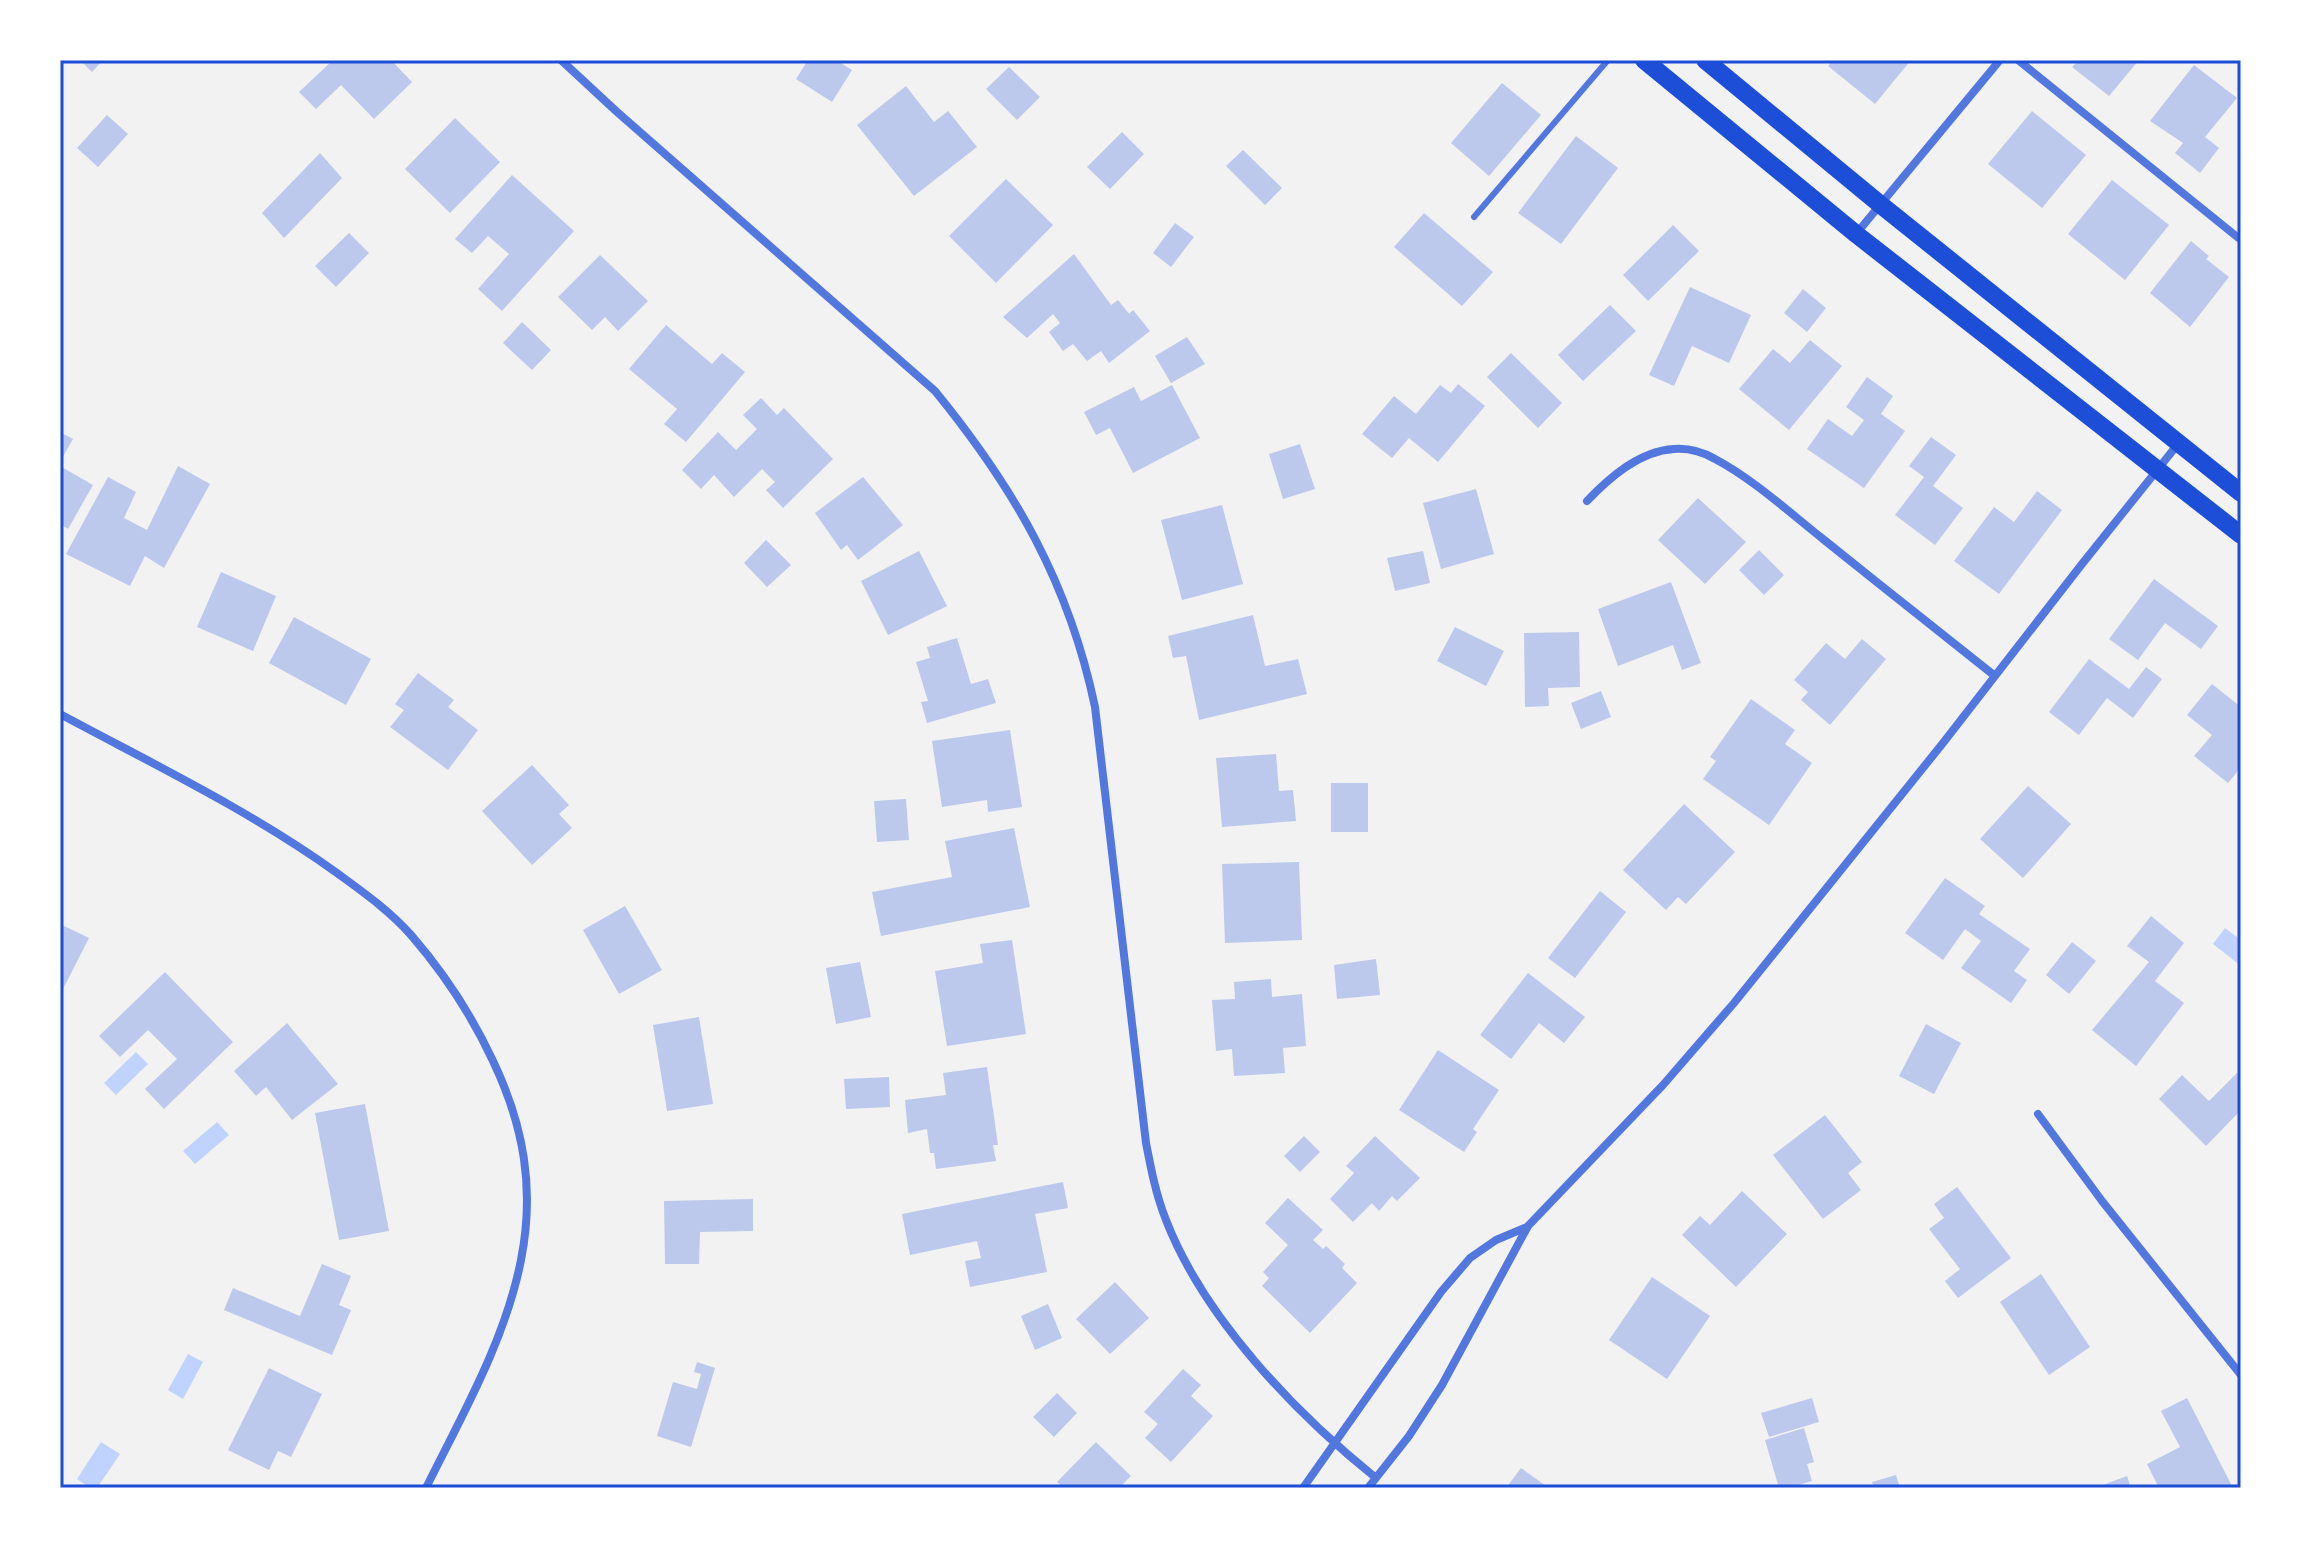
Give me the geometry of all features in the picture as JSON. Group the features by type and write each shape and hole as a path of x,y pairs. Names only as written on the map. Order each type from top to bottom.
{"main road":[{"path":"1644,60 1856,234 2241,535"},
{"path":"1705,60 2241,493"}],"street":[{"path":"561,60 935,391 978,445 1023,515 1059,589 1088,674 1095,707 1146,1143 1167,1221 1181,1252 1226,1326 1334,1444 1376,1478"},
{"path":"1856,234 2000,60"},
{"path":"2018,60 2241,240"},
{"path":"1368,1488 1409,1436 1442,1385 1528,1226 1663,1085 1724,1015 2178,444"},
{"path":"1587,501 1624,468 1649,456 1673,449 1696,451 1713,458 1734,470 1790,513 1995,676"},
{"path":"60,714 303,849 388,913 410,935 461,1001 496,1067 526,1161 529,1209 521,1261 503,1323 483,1373 426,1488"},
{"path":"2038,1114 2102,1201 2241,1375"},
{"path":"1303,1488 1441,1292 1470,1258 1496,1240 1528,1226"}],"lane":[{"path":"1474,217 1608,60"}],"water":[{"path":"2225,928 2241,940 2241,966 2213,944"},
{"path":"136,1052 148,1064 116,1095 104,1083"},
{"path":"217,1122 229,1135 195,1164 183,1151"},
{"path":"188,1354 203,1362 183,1399 168,1390"},
{"path":"101,1442 120,1454 97,1488 90,1488 77,1479"}],"building":[{"path":"80,60 103,60 92,72"},
{"path":"333,60 391,60 412,82 374,119 341,85 316,109 299,92"},
{"path":"808,60 836,60 852,70 832,102 796,79"},
{"path":"1833,60 1911,60 1875,104 1828,66"},
{"path":"2079,60 2139,60 2109,96 2072,67"},
{"path":"2194,65 2237,98 2205,137 2219,148 2200,173 2175,153 2183,143 2150,121"},
{"path":"1009,67 1040,97 1017,120 986,89"},
{"path":"1502,83 1541,115 1489,176 1451,143"},
{"path":"906,86 934,122 948,111 977,147 914,196 857,125"},
{"path":"2032,111 2086,155 2042,208 1988,164"},
{"path":"107,115 128,134 98,167 77,148"},
{"path":"455,118 500,162 450,213 405,169"},
{"path":"1122,132 1144,154 1110,189 1087,167"},
{"path":"1576,136 1618,168 1561,244 1518,213"},
{"path":"1243,150 1282,188 1265,205 1226,166"},
{"path":"320,153 342,178 284,238 262,213"},
{"path":"512,175 574,231 502,311 478,289 509,254 488,236 472,253 455,239"},
{"path":"1006,179 1053,225 996,283 949,236"},
{"path":"2112,180 2169,225 2125,280 2068,234"},
{"path":"1424,213 1493,272 1462,306 1394,247"},
{"path":"1175,223 1194,237 1171,267 1153,253"},
{"path":"1673,225 1699,251 1648,301 1623,275"},
{"path":"349,233 369,253 336,287 315,266"},
{"path":"2191,241 2209,256 2206,259 2229,277 2190,327 2150,293"},
{"path":"1074,254 1111,305 1118,300 1129,314 1133,310 1150,331 1109,363 1101,351 1087,361 1073,344 1063,351 1049,332 1060,323 1053,314 1027,338 1003,317"},
{"path":"600,255 648,301 618,331 605,317 592,330 558,297"},
{"path":"1690,287 1751,315 1729,363 1692,346 1674,386 1649,375"},
{"path":"1803,289 1826,308 1807,332 1784,313"},
{"path":"1610,305 1636,331 1583,381 1558,355"},
{"path":"522,322 551,350 532,370 503,343"},
{"path":"666,325 712,364 722,353 745,372 686,442 664,424 677,409 629,369"},
{"path":"1187,337 1205,364 1171,383 1155,356"},
{"path":"1810,340 1842,366 1789,430 1739,389 1773,349 1790,363"},
{"path":"1511,353 1562,403 1538,428 1487,377"},
{"path":"1867,377 1893,396 1881,414 1905,431 1864,488 1807,449 1828,419 1852,436 1864,420 1846,407"},
{"path":"1458,384 1485,406 1438,462 1409,438 1392,458 1362,434 1394,396 1416,414 1440,385 1451,393"},
{"path":"1172,385 1200,438 1133,473 1110,428 1096,435 1084,412 1134,387 1141,401"},
{"path":"761,398 777,415 784,408 833,459 783,508 766,490 775,482 762,469 734,497 714,475 701,489 682,470 718,432 736,450 757,429 743,415"},
{"path":"60,432 73,439 60,462"},
{"path":"1931,437 1956,455 1933,486 1963,508 1935,545 1895,515 1924,477 1909,466"},
{"path":"1300,444 1315,489 1283,499 1269,454"},
{"path":"60,466 93,485 68,529 60,524"},
{"path":"178,466 210,484 164,568 145,556 130,586 66,554 108,477 136,492 124,518 147,530"},
{"path":"863,477 903,525 858,560 847,545 841,550 815,513"},
{"path":"1476,489 1494,554 1441,569 1423,503"},
{"path":"2037,491 2062,510 1999,594 1954,561 1994,507 2014,522"},
{"path":"1698,498 1746,542 1705,584 1658,540"},
{"path":"1222,505 1243,584 1182,600 1161,520"},
{"path":"766,540 791,565 767,587 744,563"},
{"path":"1759,550 1784,575 1764,595 1739,570"},
{"path":"919,551 947,606 888,635 861,581"},
{"path":"1423,551 1430,583 1395,591 1387,558"},
{"path":"221,572 276,596 253,651 197,627"},
{"path":"2154,579 2218,626 2201,649 2165,623 2138,660 2109,639"},
{"path":"1671,582 1701,663 1682,670 1673,645 1618,666 1598,609"},
{"path":"1253,615 1265,666 1298,659 1307,694 1199,720 1186,656 1173,658 1168,636"},
{"path":"294,617 371,659 346,705 269,663"},
{"path":"1455,627 1504,651 1486,686 1437,661"},
{"path":"1579,632 1580,687 1548,688 1549,706 1525,707 1524,633"},
{"path":"957,638 971,684 988,679 996,703 927,723 921,702 928,701 916,662 930,658 927,647"},
{"path":"1862,639 1886,659 1830,725 1801,700 1808,692 1794,680 1826,643 1845,659"},
{"path":"2089,659 2129,689 2146,667 2162,679 2133,718 2107,698 2079,735 2049,712"},
{"path":"418,673 454,700 448,707 478,730 448,770 390,727 404,710 395,704"},
{"path":"2212,684 2241,707 2241,767 2228,783 2194,756 2212,735 2187,715"},
{"path":"1601,691 1611,717 1581,729 1571,703"},
{"path":"1751,699 1795,730 1785,744 1812,763 1769,825 1703,779 1716,761 1710,757"},
{"path":"1010,730 1022,807 988,812 987,800 942,807 932,741"},
{"path":"1276,754 1279,791 1293,790 1296,821 1222,827 1216,758"},
{"path":"532,765 569,805 559,814 572,828 532,865 482,811"},
{"path":"1331,783 1368,783 1368,832 1331,832"},
{"path":"2028,786 2071,824 2023,878 1980,839"},
{"path":"906,799 909,840 877,842 874,801"},
{"path":"1684,804 1735,852 1686,904 1678,897 1666,910 1623,870"},
{"path":"1014,828 1030,907 881,936 872,892 952,877 945,841"},
{"path":"1299,862 1302,940 1225,943 1222,864"},
{"path":"1945,878 1985,906 1979,914 2030,949 2014,971 2027,980 2011,1003 1961,968 1981,941 1965,929 1943,960 1905,933"},
{"path":"1600,891 1626,912 1575,978 1548,958"},
{"path":"625,906 662,970 619,994 583,930"},
{"path":"2151,916 2184,943 2155,981 2184,1003 2136,1066 2092,1030 2149,962 2127,946"},
{"path":"60,924 89,938 63,989 60,988"},
{"path":"1012,940 1026,1034 947,1046 935,971 983,963 980,944"},
{"path":"2072,942 2096,961 2069,994 2046,975"},
{"path":"1376,959 1380,995 1337,999 1334,965"},
{"path":"860,962 871,1017 836,1024 826,968"},
{"path":"165,972 233,1042 164,1109 145,1089 177,1059 148,1030 120,1057 99,1036"},
{"path":"1528,973 1585,1017 1564,1043 1539,1023 1511,1059 1480,1035"},
{"path":"1271,979 1272,997 1302,994 1306,1046 1283,1048 1285,1073 1234,1076 1232,1049 1216,1051 1212,1000 1235,999 1234,982"},
{"path":"699,1017 713,1104 667,1111 653,1025"},
{"path":"287,1023 338,1084 292,1120 266,1087 256,1096 234,1071"},
{"path":"1926,1024 1961,1043 1934,1094 1899,1076"},
{"path":"1438,1050 1499,1090 1473,1129 1477,1132 1464,1152 1399,1110"},
{"path":"987,1067 998,1145 993,1145 996,1161 936,1169 927,1129 908,1133 905,1100 946,1095 943,1073"},
{"path":"2237,1073 2241,1077 2241,1110 2206,1146 2159,1099 2182,1075 2209,1101"},
{"path":"889,1077 890,1107 846,1109 844,1079"},
{"path":"365,1104 389,1231 339,1240 315,1113"},
{"path":"1825,1115 1862,1162 1848,1173 1861,1190 1823,1219 1773,1155"},
{"path":"1304,1136 1320,1152 1300,1172 1284,1156"},
{"path":"1375,1136 1420,1178 1397,1201 1392,1196 1379,1211 1372,1203 1353,1222 1330,1199 1354,1173 1346,1166"},
{"path":"1063,1182 1068,1208 1035,1214 1047,1272 970,1287 965,1261 981,1258 977,1241 910,1255 902,1214"},
{"path":"1957,1187 2011,1258 1958,1298 1945,1281 1960,1269 1929,1229 1944,1218 1934,1204"},
{"path":"1742,1191 1787,1234 1736,1287 1682,1235 1700,1216 1710,1225"},
{"path":"1288,1198 1323,1230 1313,1240 1323,1249 1326,1246 1345,1264 1342,1268 1357,1283 1310,1333 1262,1286 1269,1278 1263,1272 1288,1245 1265,1223"},
{"path":"753,1199 753,1231 700,1232 699,1264 665,1264 664,1201"},
{"path":"322,1264 351,1276 339,1305 351,1310 332,1355 224,1310 233,1288 300,1316"},
{"path":"2041,1274 2090,1347 2049,1375 2000,1302"},
{"path":"1652,1277 1710,1316 1667,1379 1609,1340"},
{"path":"1115,1282 1149,1318 1110,1354 1076,1319"},
{"path":"1048,1304 1062,1338 1035,1350 1021,1316"},
{"path":"697,1362 715,1368 691,1447 657,1436 673,1382 697,1389 701,1374 694,1372"},
{"path":"269,1368 322,1394 291,1457 278,1451 269,1470 228,1450"},
{"path":"1183,1369 1201,1385 1191,1396 1213,1416 1171,1462 1145,1438 1158,1424 1144,1412"},
{"path":"1057,1393 1077,1413 1054,1437 1033,1417"},
{"path":"1812,1398 1819,1422 1769,1437 1761,1413"},
{"path":"2187,1398 2233,1488 2159,1488 2147,1464 2180,1447 2161,1411"},
{"path":"1804,1428 1814,1462 1807,1464 1812,1481 1779,1488 1765,1440"},
{"path":"1096,1442 1131,1476 1119,1488 1064,1488 1057,1482"},
{"path":"1521,1468 1549,1488 1506,1488"},
{"path":"1896,1475 1900,1488 1874,1488 1872,1482"},
{"path":"2127,1476 2131,1488 2095,1488"}]}
